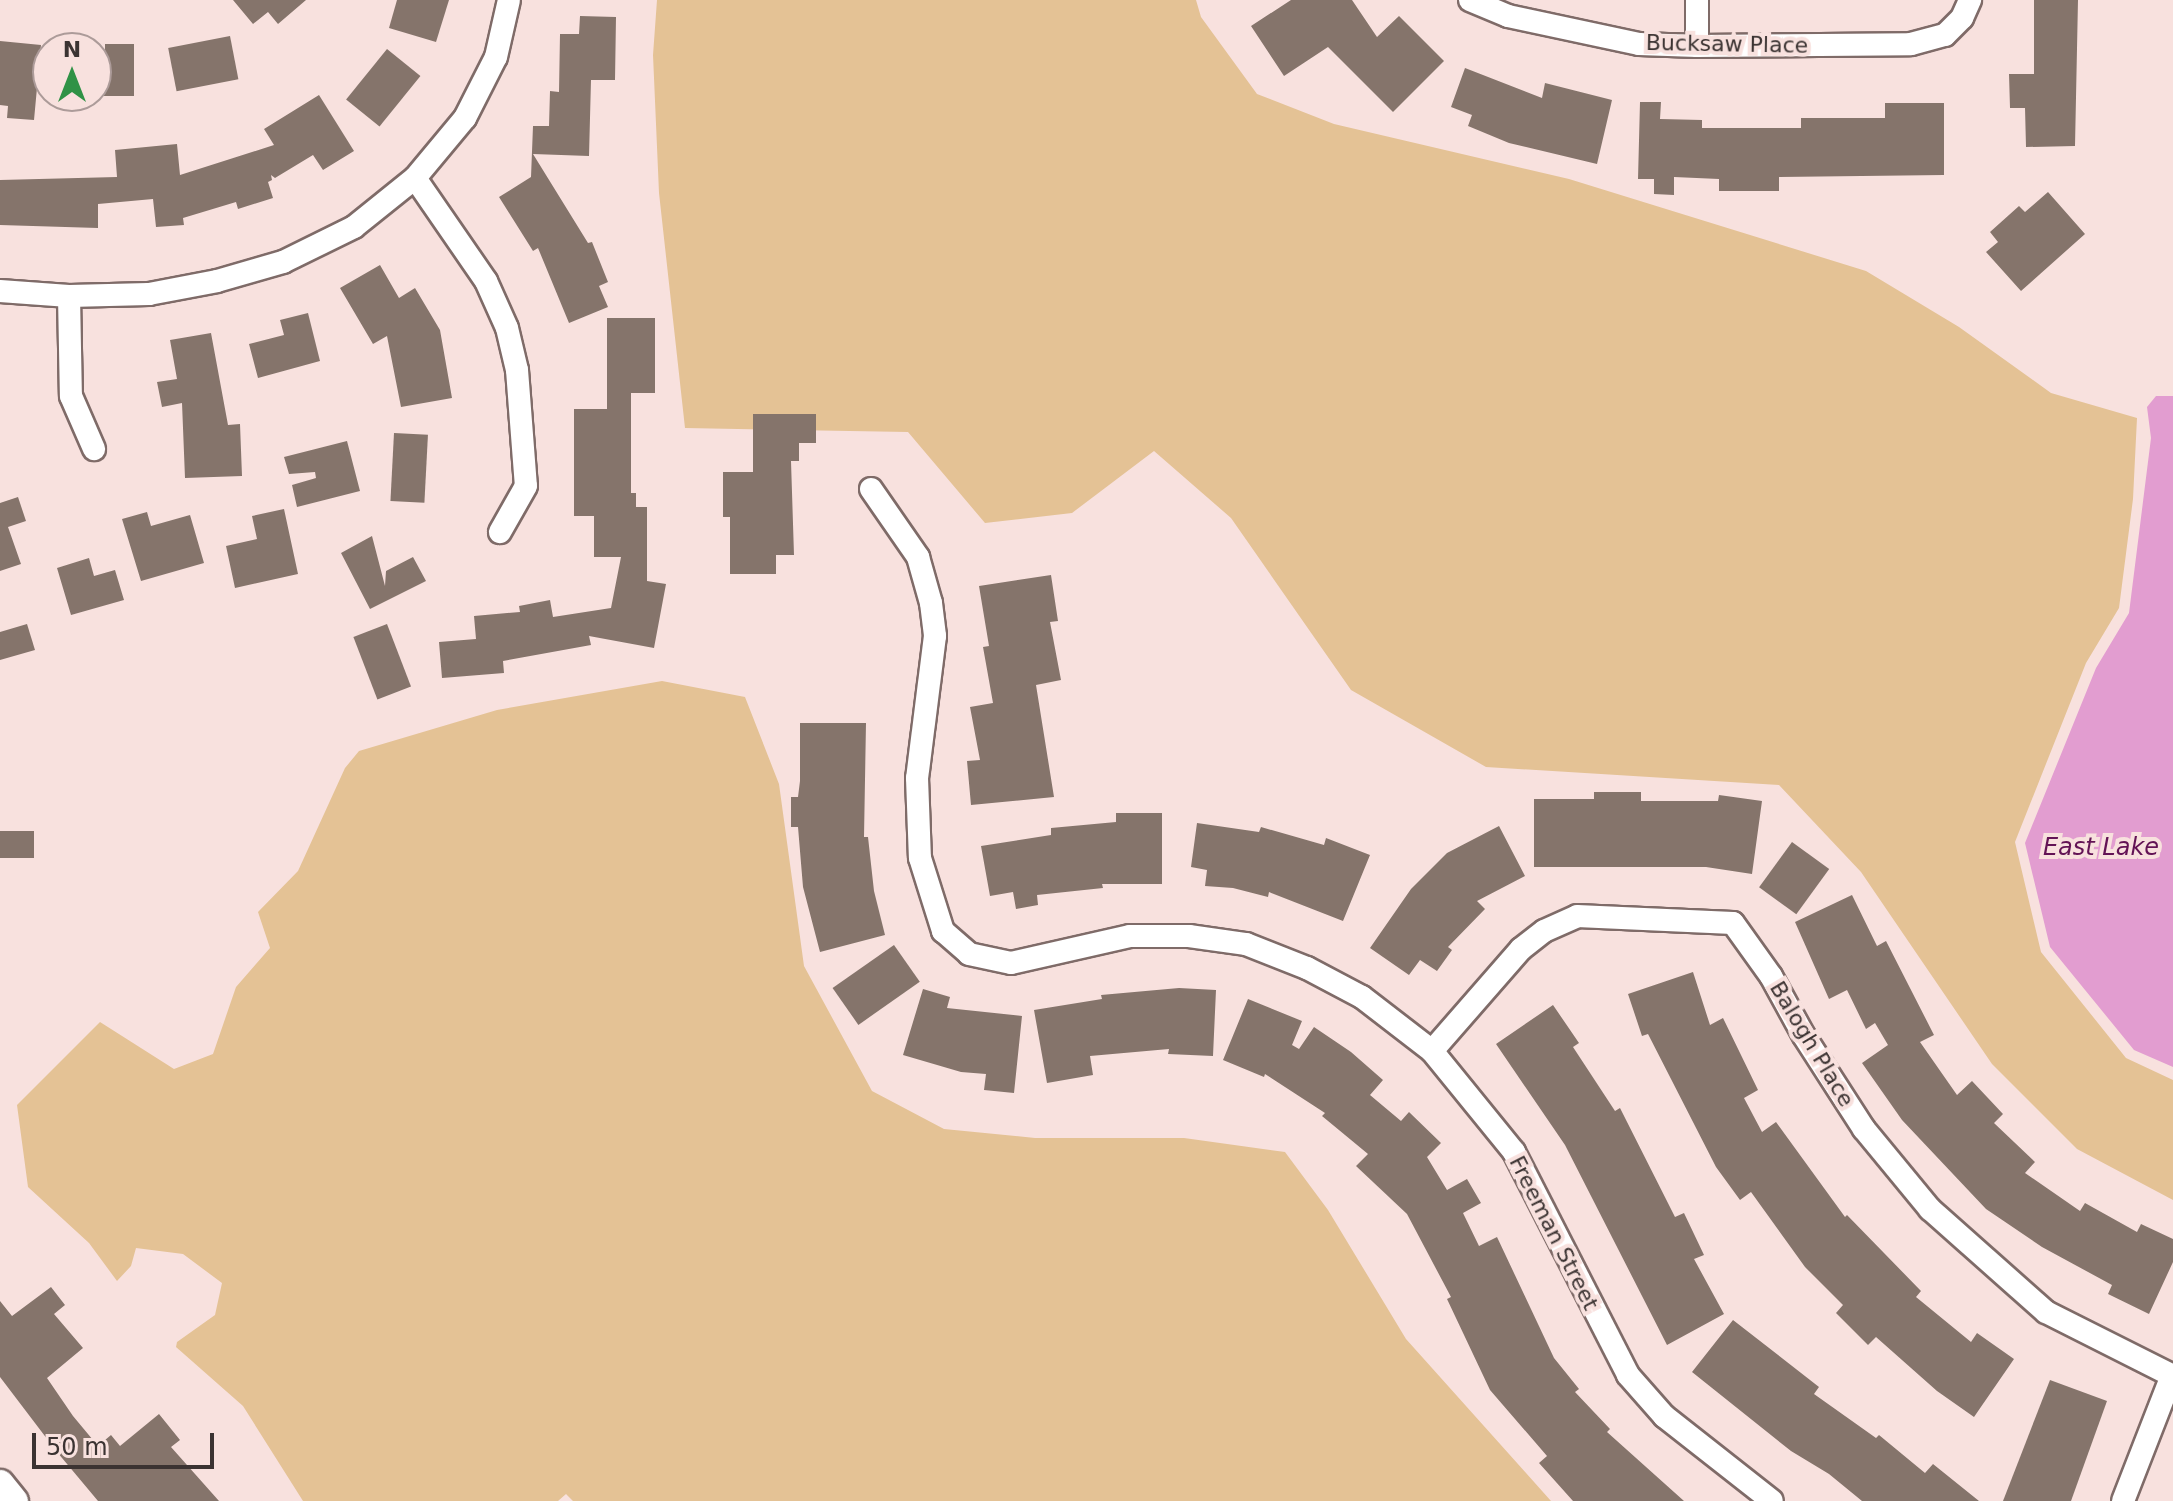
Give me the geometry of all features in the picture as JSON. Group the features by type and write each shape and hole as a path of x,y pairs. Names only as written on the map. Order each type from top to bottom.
{"street":[{"path":"0,291 69,296 149,294 217,281 283,262 354,227 415,178 465,118 496,57 509,0"},
{"name":"Bucksaw Place","path":"1470,0 1508,16 1639,44 1697,46 1911,44 1945,35 1962,18 1970,0"},
{"path":"1697,0 1697,46"},
{"path":"415,178 486,281 507,328 517,370 526,486 500,532"},
{"path":"69,296 71,396 94,449"},
{"name":"Freeman Street","path":"871,489 918,557 931,603 935,636 917,778 920,858 943,931 969,954 1011,963 1130,936 1189,936 1246,944 1307,968 1362,997 1432,1051 1514,1152 1628,1375 1664,1416 1772,1501"},
{"name":"Balogh Place","path":"1432,1051 1521,949 1544,931 1577,916 1733,923 1771,976 1804,1036 1864,1129 1930,1209 2046,1312 2173,1376"},
{"path":"2123,1501 2173,1376"},
{"path":"0,1484 14,1501"}],"shaded area":[{"path":"657,0 1196,0 1201,17 1257,94 1334,124 1569,179 1866,271 1959,327 2051,393 2137,418 2133,499 2119,608 2086,663 2015,842 2041,952 2126,1058 2173,1080 2173,1200 2077,1149 1992,1064 1861,872 1779,785 1486,767 1351,690 1231,518 1154,451 1072,513 985,523 908,432 685,428 659,193 653,55"},
{"path":"662,681 745,697 779,784 804,966 872,1091 944,1129 1035,1138 1184,1138 1285,1152 1328,1210 1406,1339 1551,1501 573,1501 566,1494 558,1501 303,1501 243,1406 176,1347 177,1342 215,1315 222,1283 183,1254 136,1248 131,1266 117,1281 89,1243 28,1187 17,1105 100,1022 174,1069 213,1054 236,987 270,948 258,912 298,871 345,768 359,751 497,710"}],"water":[{"name":"East Lake","path":"2156,396 2173,396 2173,1067 2134,1050 2050,947 2025,843 2096,668 2129,613 2151,438 2147,407"}],"building":[{"path":"233,0 306,0 278,24 268,12 253,24"},
{"path":"397,0 449,0 436,42 389,28"},
{"path":"1291,0 1352,0 1377,37 1399,16 1444,61 1393,112 1328,47 1284,76 1251,26"},
{"path":"2034,0 2078,0 2075,146 2026,147 2025,108 2010,108 2009,74 2034,74"},
{"path":"580,16 616,17 615,80 591,80 589,156 533,154 588,243 592,242 608,282 599,286 608,307 569,323 538,248 533,251 499,197 531,177 533,126 549,126 550,91 559,92 560,34 579,34"},
{"path":"230,36 238,79 177,91 168,48"},
{"path":"0,41 32,44 34,120 7,118 8,106 0,105"},
{"path":"112,44 134,44 134,96 112,96"},
{"path":"387,49 420,76 380,127 346,100"},
{"path":"1465,68 1542,98 1545,83 1612,100 1597,164 1509,143 1468,126 1472,115 1451,107"},
{"path":"319,95 354,151 323,170 313,155 275,178 271,175 272,180 268,182 273,198 238,209 236,202 183,218 184,225 156,227 153,199 98,204 98,228 0,225 0,180 117,177 115,150 177,144 180,175 274,145 264,129"},
{"path":"1640,102 1661,102 1660,119 1702,120 1702,128 1801,128 1801,118 1885,118 1885,103 1944,103 1944,175 1779,177 1779,191 1719,191 1719,179 1674,177 1674,195 1654,194 1654,179 1638,179"},
{"path":"2048,192 2085,234 2021,291 1986,252 1998,242 1990,232 2019,206 2025,212"},
{"path":"380,265 399,298 415,288 440,330 452,398 401,407 387,336 373,344 340,288"},
{"path":"308,313 320,361 258,378 249,344 284,335 280,320"},
{"path":"607,318 655,318 655,393 631,393 631,493 636,493 636,507 647,507 647,581 666,584 654,648 589,636 591,645 503,661 504,673 442,678 439,642 476,639 474,616 520,612 519,606 550,600 553,617 611,608 621,557 594,557 594,516 574,516 574,409 607,409"},
{"path":"211,333 228,425 240,424 242,476 185,478 182,403 162,407 157,382 177,379 170,340"},
{"path":"753,414 816,414 816,443 799,443 799,461 791,461 794,555 776,555 776,574 730,574 730,517 723,517 723,472 753,472"},
{"path":"394,433 428,435 424,503 390,501"},
{"path":"347,441 360,491 297,507 292,485 316,478 315,472 289,474 284,457"},
{"path":"18,497 26,521 8,527 21,564 0,571 0,503"},
{"path":"284,509 298,574 235,588 226,546 257,539 252,516"},
{"path":"147,512 151,526 190,515 204,563 141,581 122,519"},
{"path":"372,536 385,586 386,571 413,557 426,581 370,609 341,553"},
{"path":"89,558 94,576 115,570 124,600 71,615 57,568"},
{"path":"1051,575 1058,621 1050,622 1061,680 1036,685 1054,797 971,805 967,761 980,760 970,707 993,703 983,647 989,646 979,586"},
{"path":"27,624 35,650 0,660 0,632"},
{"path":"387,624 411,687 377,699 353,637"},
{"path":"800,723 866,723 864,837 868,837 874,891 885,935 820,952 803,887 798,827 791,827 791,797 798,797 800,781"},
{"path":"1594,792 1641,792 1641,801 1718,801 1719,795 1762,801 1752,874 1706,867 1534,867 1534,799 1594,799"},
{"path":"1116,813 1162,813 1162,884 1102,884 1103,888 1037,895 1038,905 1016,909 1013,892 990,896 981,846 1051,835 1051,828 1116,822"},
{"path":"1197,823 1259,832 1261,827 1324,845 1326,838 1370,855 1343,921 1269,892 1268,897 1233,888 1205,886 1207,870 1191,867"},
{"path":"1499,826 1525,876 1477,901 1485,909 1448,947 1452,950 1437,971 1420,960 1409,975 1370,948 1411,889 1447,853"},
{"path":"0,831 34,831 34,858 0,858"},
{"path":"1792,842 1829,869 1796,914 1759,887"},
{"path":"1852,895 1877,946 1886,941 1934,1035 1920,1042 1957,1095 1972,1081 2003,1114 1994,1123 2035,1162 2025,1173 2080,1211 2085,1203 2137,1232 2141,1224 2173,1239 2173,1262 2149,1314 2108,1294 2112,1285 2042,1247 1986,1209 1902,1120 1862,1063 1888,1045 1875,1023 1866,1029 1847,990 1829,999 1795,922"},
{"path":"894,945 920,982 858,1025 833,988"},
{"path":"1693,972 1710,1025 1723,1018 1758,1090 1744,1098 1762,1132 1776,1122 1845,1217 1847,1215 1921,1291 1916,1297 1971,1342 1977,1333 2014,1359 1974,1417 1937,1391 1876,1337 1868,1345 1836,1313 1843,1305 1805,1267 1751,1192 1740,1200 1716,1167 1648,1034 1642,1036 1628,994"},
{"path":"1179,988 1216,990 1213,1056 1168,1054 1169,1049 1090,1056 1093,1075 1047,1083 1034,1010 1102,999 1101,995"},
{"path":"923,989 950,997 947,1008 1022,1016 1014,1093 984,1090 986,1074 961,1072 903,1055"},
{"path":"1248,999 1302,1021 1292,1045 1299,1049 1314,1027 1351,1052 1383,1080 1370,1095 1401,1121 1409,1112 1441,1143 1427,1157 1447,1190 1467,1179 1481,1203 1463,1213 1479,1246 1497,1237 1554,1358 1579,1389 1575,1392 1610,1429 1607,1432 1684,1501 1573,1501 1539,1463 1547,1456 1490,1390 1447,1299 1451,1297 1407,1214 1356,1166 1368,1154 1322,1116 1325,1113 1265,1074 1264,1077 1223,1060"},
{"path":"1553,1005 1579,1043 1573,1047 1615,1111 1620,1108 1675,1217 1684,1213 1704,1255 1694,1259 1724,1314 1667,1345 1565,1145 1496,1044"},
{"path":"51,1287 65,1305 54,1314 83,1348 47,1378 73,1416 98,1446 111,1435 120,1446 159,1414 180,1440 171,1447 219,1501 98,1501 57,1452 0,1377 0,1301 12,1316"},
{"path":"1733,1320 1819,1387 1814,1394 1876,1438 1879,1435 1925,1473 1933,1464 1979,1501 1862,1501 1829,1474 1791,1451 1692,1372"},
{"path":"2050,1380 2107,1401 2071,1501 2003,1501"}]}
